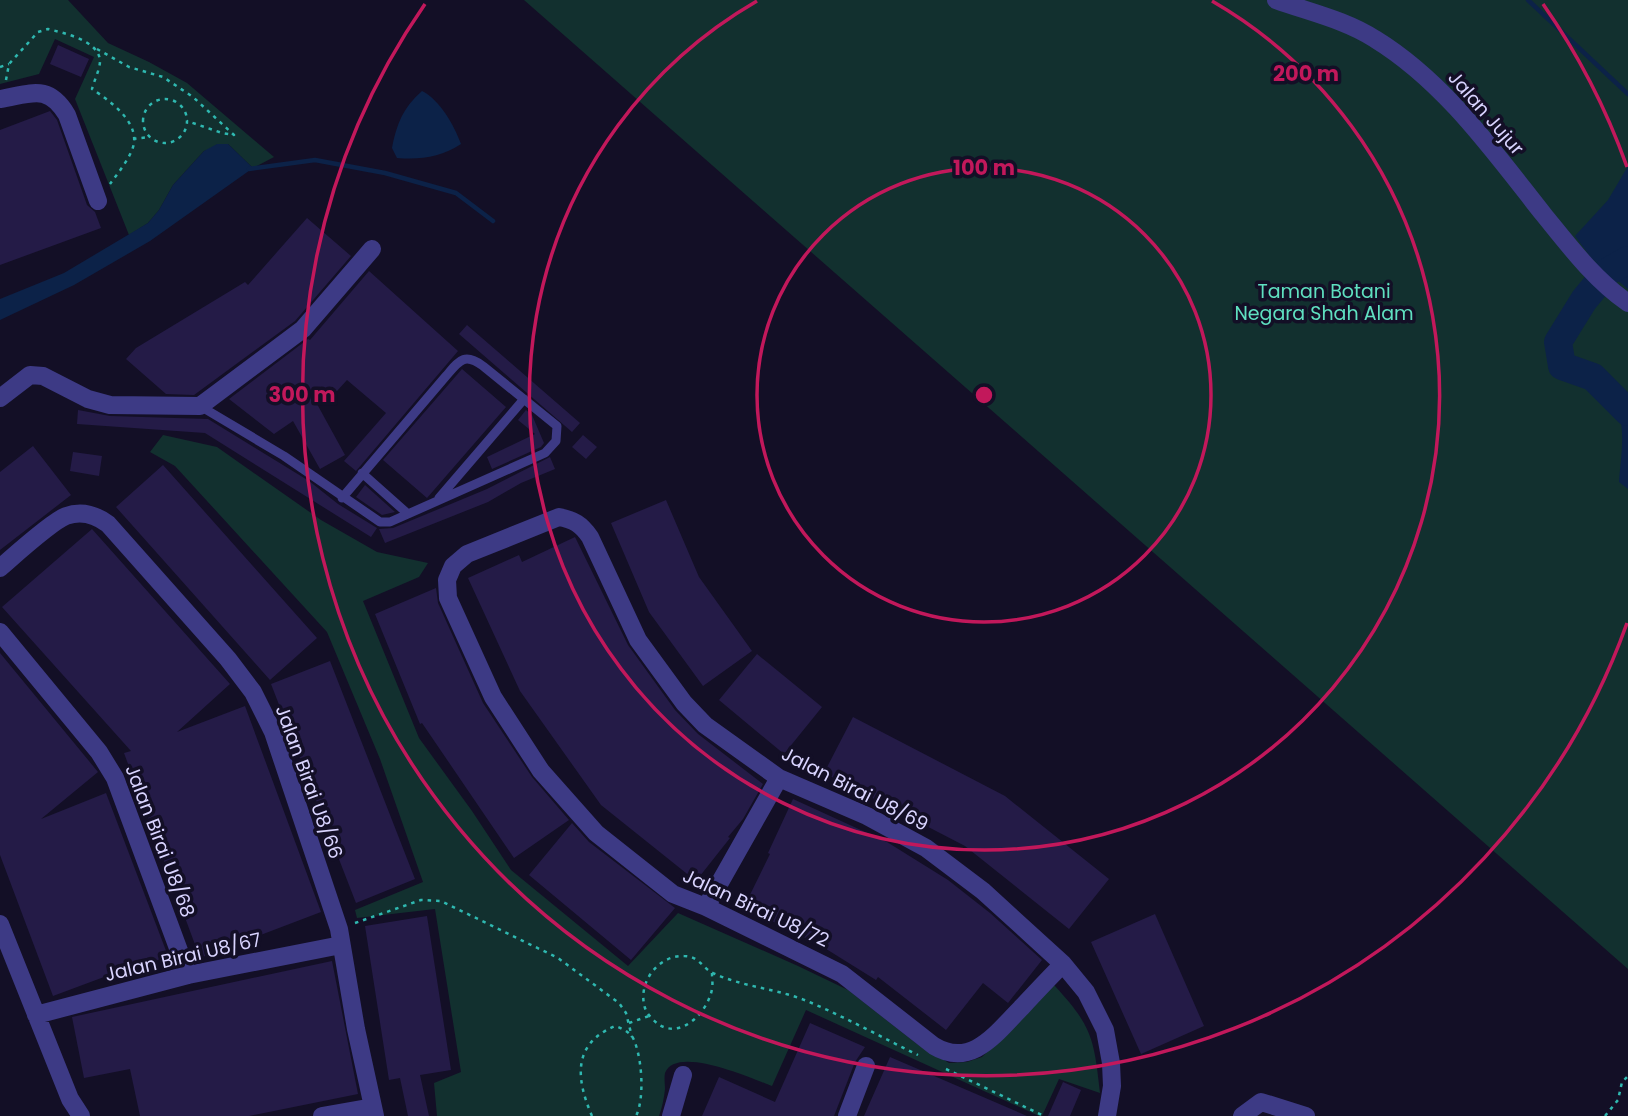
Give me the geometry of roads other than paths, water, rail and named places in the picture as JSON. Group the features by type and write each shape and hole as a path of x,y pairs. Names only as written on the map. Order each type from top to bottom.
{"street":[{"name":"Jalan Jujur","path":"1276,0 1353,27 1376,39 1429,80 1471,124 1590,272 1628,303"},
{"path":"1,93 38,92 47,94 61,104 98,201"},
{"path":"0,398 30,375 43,376 88,399 110,405 200,406 303,329 372,249"},
{"name":"Jalan Birai U8/66","path":"0,568 67,515 97,516 108,524 229,659 253,692 273,732 340,937 374,1111 322,1116"},
{"name":"Jalan Birai U8/69","path":"510,537 559,517 573,520 582,526 590,537 638,640 684,704 705,725 779,778 867,816 926,848 983,891 1063,964 1086,992 1105,1030 1112,1086 1107,1116"},
{"name":"Jalan Birai U8/72","path":"510,537 460,559 450,569 447,580 449,598 493,697 541,772 596,833 673,894 706,907 842,974 934,1046 948,1053 966,1052 989,1041 1063,964"},
{"name":"Jalan Birai U8/68","path":"0,632 99,752 116,778 188,975"},
{"path":"706,907 779,778"},
{"path":"0,924 70,1099 81,1116"},
{"name":"Jalan Birai U8/67","path":"36,1015 340,937"},
{"path":"847,1116 866,1066"},
{"path":"671,1116 683,1075"},
{"path":"1241,1116 1261,1102 1306,1116"}],"lane":[{"path":"200,406 284,456 342,498 380,522 390,522 545,453 558,437 557,426 483,366 473,359 465,358 458,362 342,498"},
{"path":"436,502 524,399"},
{"path":"362,473 408,514"}],"water":[{"path":"422,91 435,100 446,114 461,144 431,157 397,158 392,148 399,123 405,110"},
{"path":"217,144 228,144 253,168 150,241 74,285 0,320 0,299 64,273 148,223 173,185 204,151"},
{"path":"1628,166 1628,289 1592,259 1575,236 1608,200"},
{"path":"1601,372 1612,377 1628,394 1628,489 1619,482 1622,432 1618,413 1593,392 1587,382"}],"waterway":[{"path":"1528,0 1628,94"},
{"path":"249,169 315,160 385,173 456,193 493,221"},
{"path":"1628,260 1607,272 1584,300 1558,342 1562,366 1593,377 1628,412"}],"park label":[{"name":"Taman Botani Negara Shah Alam","path":"1324,302"}]}
